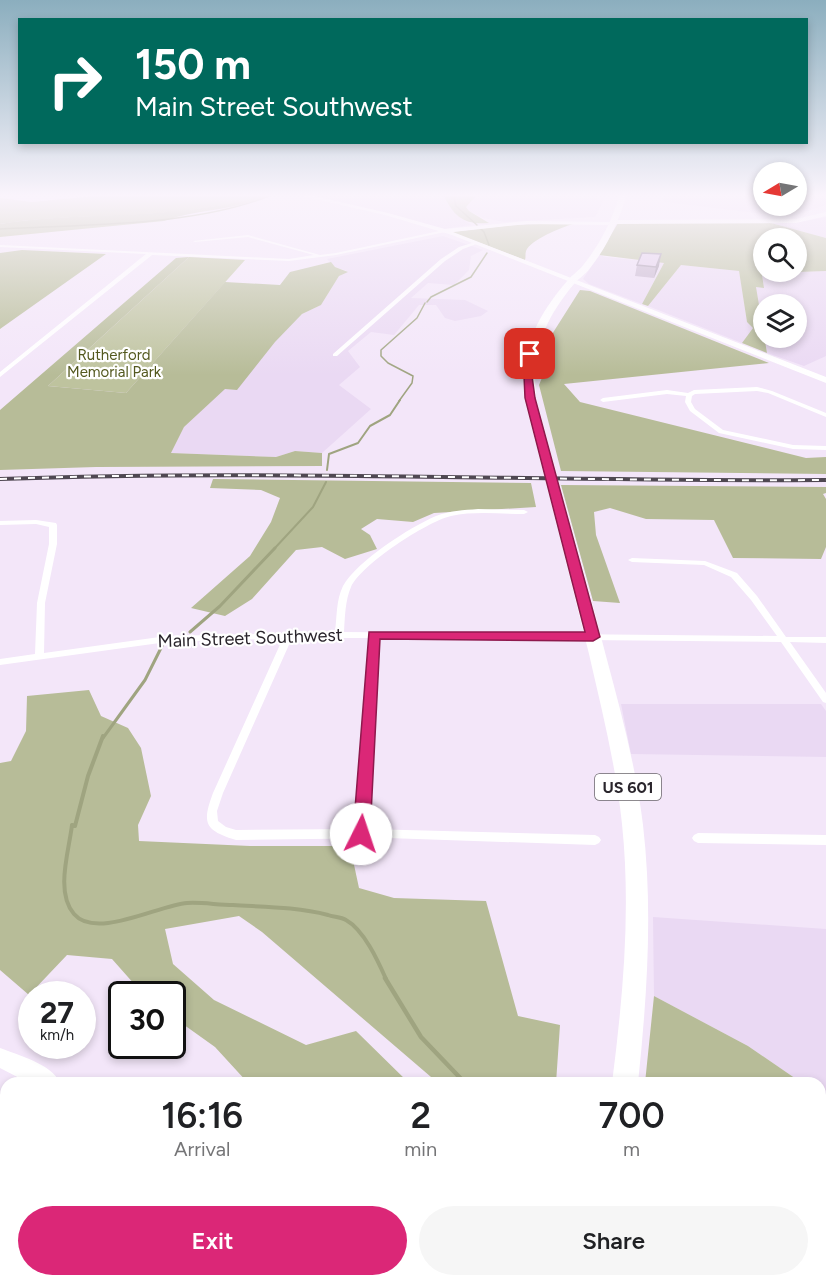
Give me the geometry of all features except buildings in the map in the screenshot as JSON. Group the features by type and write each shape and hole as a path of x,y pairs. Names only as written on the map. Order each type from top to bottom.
{"highway":[{"name":"US 601","path":"594,254 586,268 581,270 573,280 539,330 530,354 528,376 530,398 621,748 634,837 637,931 625,1077"}],"street":[{"path":"0,375 150,254"},
{"path":"170,254 279,260 332,254"},
{"path":"316,254 323,256"},
{"path":"335,355 452,254"},
{"path":"506,254 826,380"},
{"path":"603,400 667,392 689,395 715,389 757,389 770,392 826,416"},
{"path":"689,395 688,402 692,410 721,432 793,447 826,448"},
{"path":"339,635 348,585 369,563 396,543 436,518 450,514 525,512"},
{"path":"0,523 36,522 53,525 53,544 41,603 39,656"},
{"path":"632,560 694,562 724,569 734,575 744,585 826,700"},
{"path":"290,635 218,793 212,811 213,823 222,831 236,835 361,834 595,840"},
{"name":"Main Street Southwest","path":"0,662 167,639 290,635 826,640"},
{"path":"361,834 374,635"},
{"path":"698,838 826,840"},
{"path":"0,1058 39,1077"}],"shaded area":[{"path":"352,254 475,254 471,256 469,270 454,285 428,283 411,298 465,300 488,311 481,316 455,321 445,318 436,305 419,305 394,335 371,332 348,351 360,367 339,385 371,409 322,453 295,451 276,457 171,453 184,427 302,314 321,305 339,276 347,271 335,267 327,259"},
{"path":"599,255 664,263 642,304 589,284 583,279"},
{"path":"681,265 739,271 747,322 753,328 742,343 648,306"},
{"path":"826,271 826,356 804,366 767,353 766,348 807,348 807,294 756,294 755,287 764,287 763,282 807,282 807,272"},
{"path":"621,704 821,704 826,711 826,757 631,754"},
{"path":"653,917 826,929 826,1077 793,1077 748,1046 654,996"}],"green space":[{"path":"0,254 106,254 0,329"},
{"path":"509,254 526,254 525,260"},
{"path":"600,254 753,254 753,282 763,282 764,288 756,287 757,294 753,294 753,328 747,322 739,271 681,265 648,306 642,304 664,263"},
{"path":"807,254 826,254 826,271 807,272"},
{"name":"Rutherford Memorial Park","path":"189,257 245,260 126,393 48,386"},
{"path":"189,257 48,386 126,393 225,282 280,285 290,272 331,262 335,267 348,272 339,276 321,305 302,314 275,342 237,390 225,389 184,427 171,453 276,457 295,451 322,453 322,466 96,467 0,470 0,410 176,258"},
{"path":"580,290 590,291 769,363 564,384 580,402 806,458 826,457 826,474 561,471 539,385 550,358 542,350"},
{"path":"753,328 753,347 742,343"},
{"path":"754,348 766,348 767,353"},
{"path":"213,479 531,483 536,507 434,513 413,522 377,519 361,529 370,535 377,549 345,559 322,547 296,550 252,599 225,616 191,608 250,556 271,522 280,498 261,490 210,488"},
{"path":"561,485 826,487 826,493 823,494 826,499 826,547 821,559 733,558 714,520 646,519 610,508 594,512 596,535 620,603 593,601"},
{"path":"89,690 101,716 128,728 141,748 151,796 138,825 139,841 250,846 350,846 359,888 394,898 486,901 518,1016 560,1025 556,1077 431,1077 262,932 239,916 165,929 173,964 214,1000 306,1045 356,1031 403,1077 242,1077 215,1047 186,1026 186,981 131,981 112,959 67,955 42,981 18,981 18,986 0,970 0,763 11,761 26,731 27,696"},
{"path":"654,996 748,1046 793,1077 646,1077"}],"waterway":[{"path":"427,302 431,297 471,277 486,254"},
{"path":"399,401 412,383 413,376 388,363 381,356 381,350 417,318 425,303"},
{"path":"327,470 329,454 358,443 370,426 390,415 400,400"},
{"path":"274,549 313,507 326,482"},
{"path":"190,632 220,606 275,548"},
{"path":"103,738 145,680 162,646"},
{"path":"103,736 88,776 75,826 72,825 66,859 65,894 74,914 84,921 97,924 128,919 187,903 316,912 342,918 353,925 370,947 386,979"},
{"path":"385,978 421,1037 459,1077"}],"railway":[{"path":"0,479 310,475 826,480"}],"route":[{"path":"361,834 374,635 593,637 530,398 528,376 530,354"}]}
